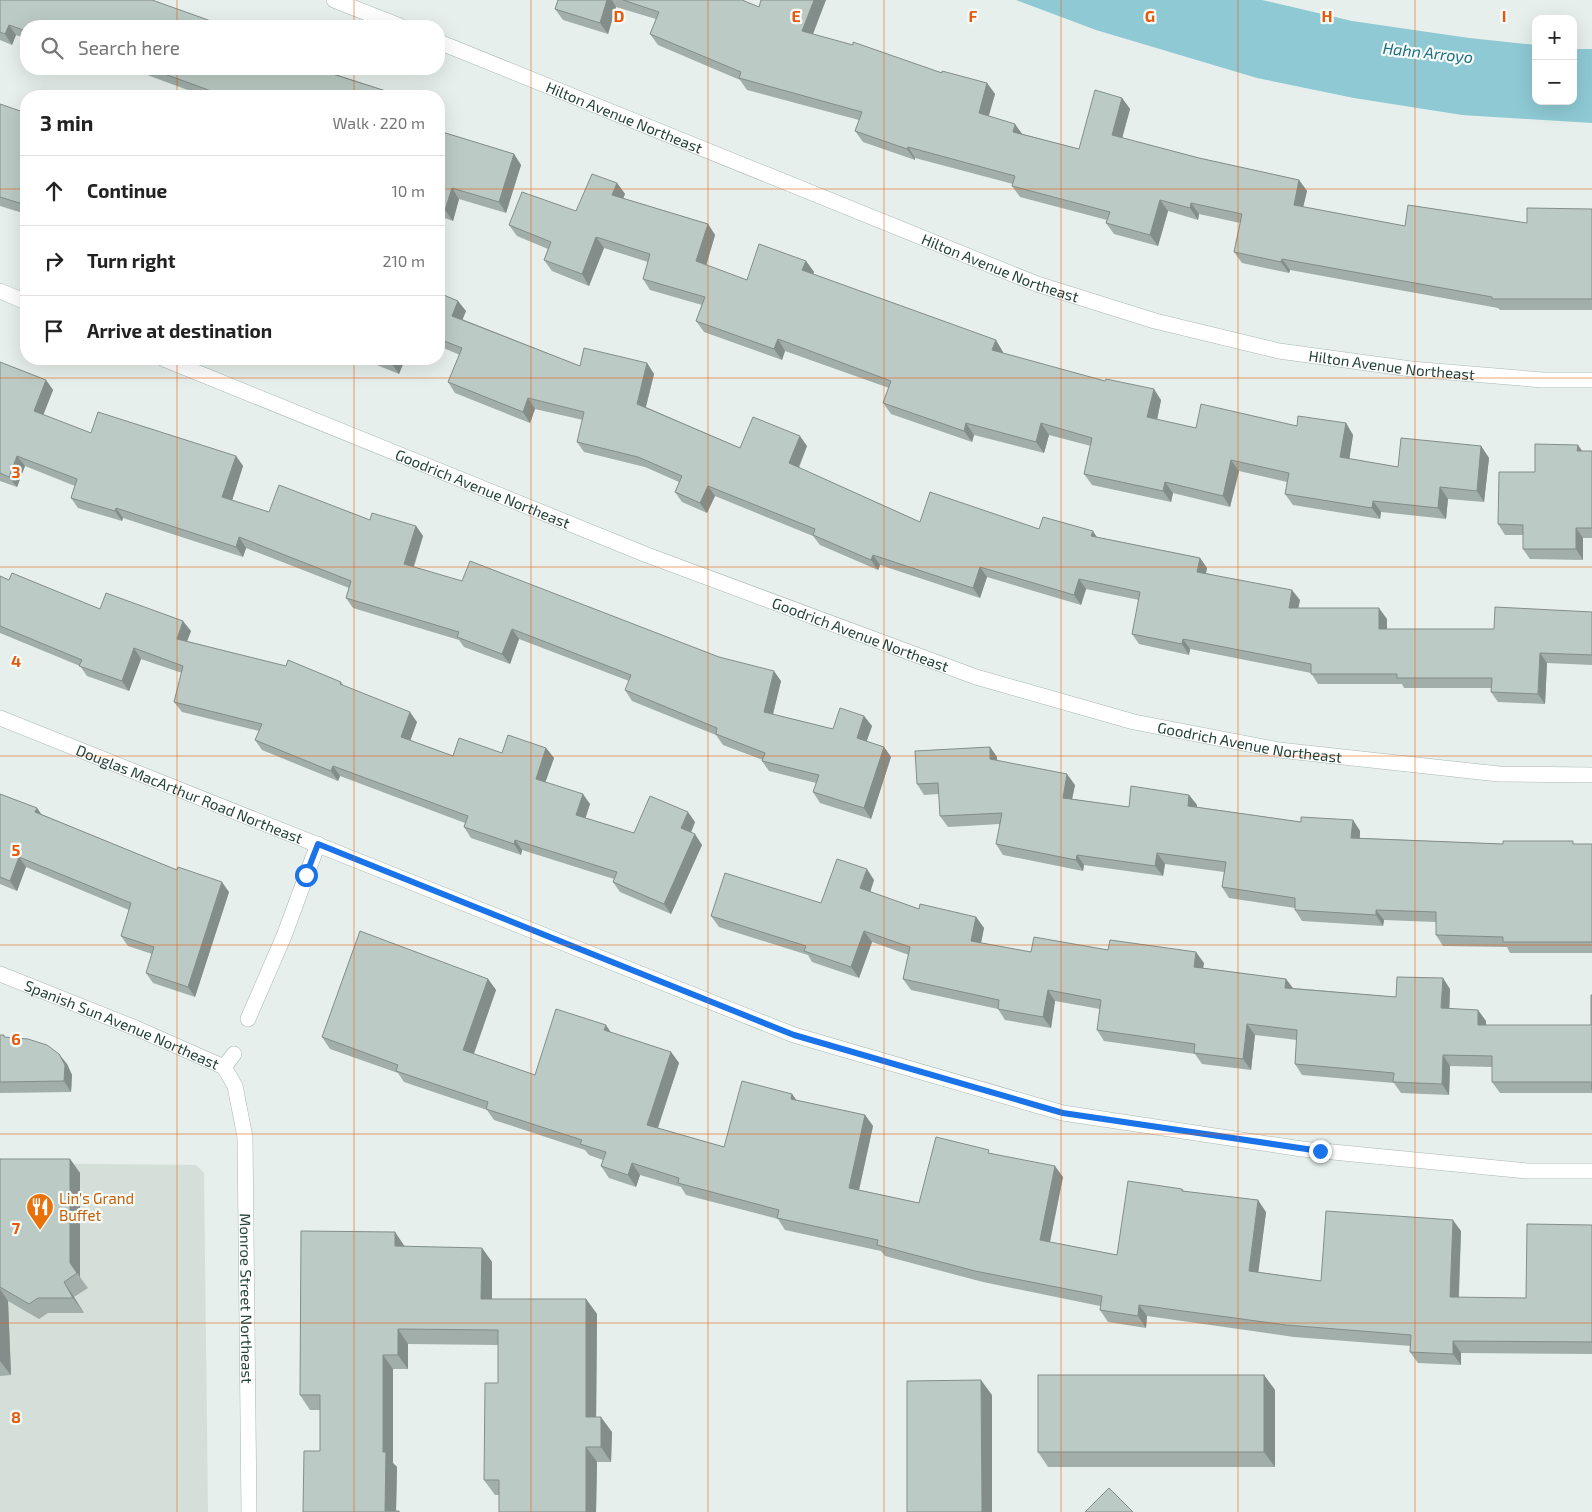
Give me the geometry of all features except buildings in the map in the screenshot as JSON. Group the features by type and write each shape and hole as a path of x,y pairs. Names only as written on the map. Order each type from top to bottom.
{"street":[{"path":"334,0 385,20"},
{"name":"Hilton Avenue Northeast","path":"445,44 1037,284 1155,320 1279,351 1364,363 1411,369 1543,380 1592,380"},
{"path":"0,291 20,299"},
{"name":"Goodrich Avenue Northeast","path":"179,365 647,555 976,677 1134,722 1279,750 1499,774 1592,775"},
{"name":"Douglas MacArthur Road Northeast","path":"0,718 794,1035 1063,1113 1302,1149 1526,1171 1592,1171"},
{"path":"248,1020 284,936 318,844"},
{"name":"Spanish Sun Avenue Northeast","path":"0,974 138,1029 224,1067 235,1086"},
{"path":"224,1067 234,1054"},
{"name":"Monroe Street Northeast","path":"235,1086 245,1137 249,1512"}],"shaded area":[{"path":"0,1163 196,1165 204,1173 208,1512 0,1512"}],"water":[{"name":"Hahn Arroyo","path":"1016,0 1262,0 1352,21 1469,38 1532,45 1532,105 1577,105 1577,49 1592,49 1592,123 1462,115 1354,98 1257,78 1096,30"}],"place":[{"name":"Lin's Grand Buffet","path":"40,1231"}],"route":[{"path":"306,875 318,844 794,1035 1063,1113 1320,1151"}]}
